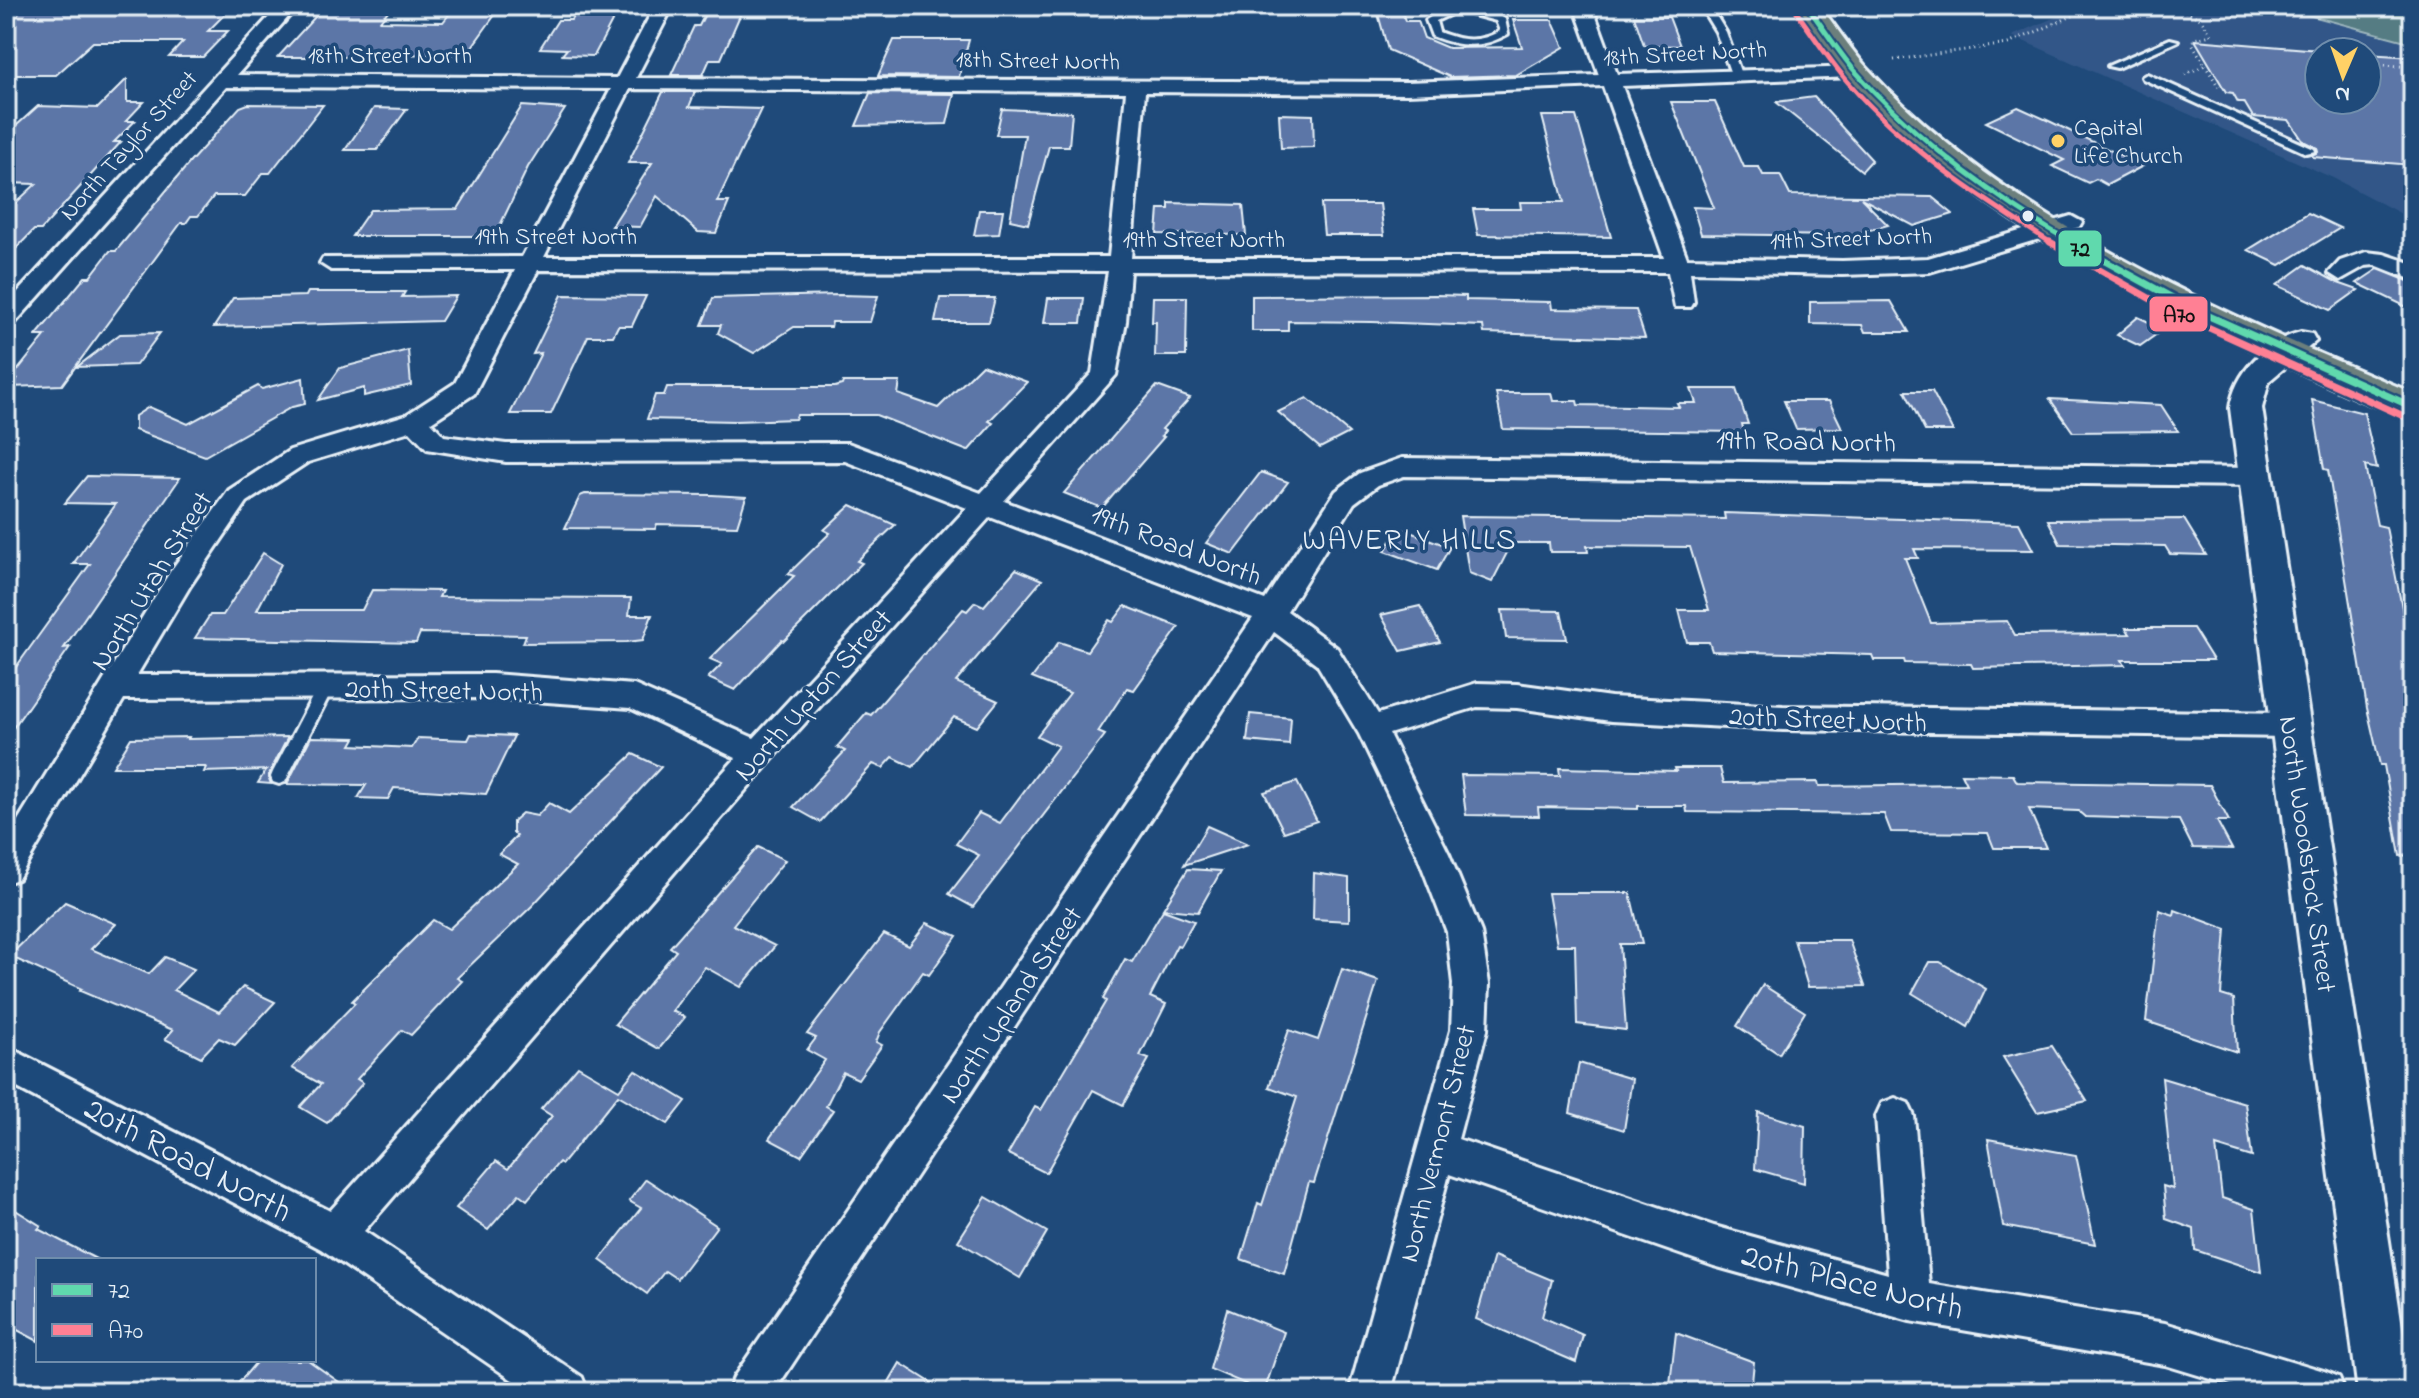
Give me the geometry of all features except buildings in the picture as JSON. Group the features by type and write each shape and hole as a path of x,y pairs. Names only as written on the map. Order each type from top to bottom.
{"main road":[{"path":"1807,6 1854,71 1946,155 2060,224 2153,287 2293,347 2413,407"},
{"path":"1830,6 1878,70 1923,113 2060,224"},
{"path":"2293,347 2413,388"}],"street":[{"name":"North Taylor Street","path":"6,319 289,6"},
{"name":"North Utah Street","path":"6,869 118,687 180,579 238,496 299,456 370,432 415,421 465,388 664,6"},
{"path":"1583,6 1678,265 1683,302"},
{"name":"18th Street North","path":"222,81 1407,88 1613,83 1854,71"},
{"name":"North Upton Street","path":"335,1235 758,754 1104,375 1114,322 1136,87"},
{"name":"19th Street North","path":"331,263 533,261 1842,268 1930,265 2060,224"},
{"path":"2340,273 2351,262 2370,257 2401,265 2413,273"},
{"name":"North Woodstock Street","path":"2293,347 2254,376 2246,390 2254,477 2385,1392"},
{"name":"19th Road North","path":"415,421 436,443 506,453 848,452 1271,614 1345,497 1369,479 1402,467 2254,477"},
{"name":"North Vermont Street","path":"1271,614 1327,656 1371,728 1433,854 1464,932 1471,984 1469,1030 1370,1392"},
{"name":"North Upland Street","path":"749,1392 1271,614"},
{"name":"20th Street North","path":"118,687 492,686 634,697 758,754"},
{"name":"20th Street North","path":"1371,728 1477,695 1517,696 1611,709 1783,718 2290,725"},
{"name":"20th Road North","path":"6,1063 335,1235 567,1392"},
{"path":"1895,1116 1910,1301"},
{"name":"20th Place North","path":"1436,1151 1714,1246 1910,1301 2165,1344 2324,1392"}],"lane":[{"path":"1490,15 1500,19 1505,32 1488,42 1458,43 1435,34 1431,20 1448,10 1477,10 1490,15 1521,6"},
{"path":"1705,6 1721,32 1737,77"},
{"path":"2113,66 2173,41"},
{"path":"2147,77 2310,151"},
{"path":"279,777 326,686"}],"path":[{"path":"1894,60 2008,44 2095,6"},
{"path":"2177,6 2191,11 2209,26 2211,35 2194,39 2192,43 2225,96 2216,93"},
{"path":"2194,83 2180,77 2205,65"},
{"path":"2383,65 2413,67"}],"shaded area":[{"path":"2081,6 2413,6 2413,220 2333,178 2012,36"}],"green space":[{"path":"2274,6 2413,6 2413,43"}],"transit line":[{"name":"72","path":"1807,6 1851,66 1914,130 1976,181 2044,227 2191,308 2413,407"},
{"name":"A70","path":"1797,13 1841,74 1872,107 1938,164 2005,213 2115,281 2172,311 2408,418"}],"place":[{"name":"Capital Life Church","path":"2058,141"}],"district":[{"name":"WAVERLY HILLS","path":"1410,539"}]}
